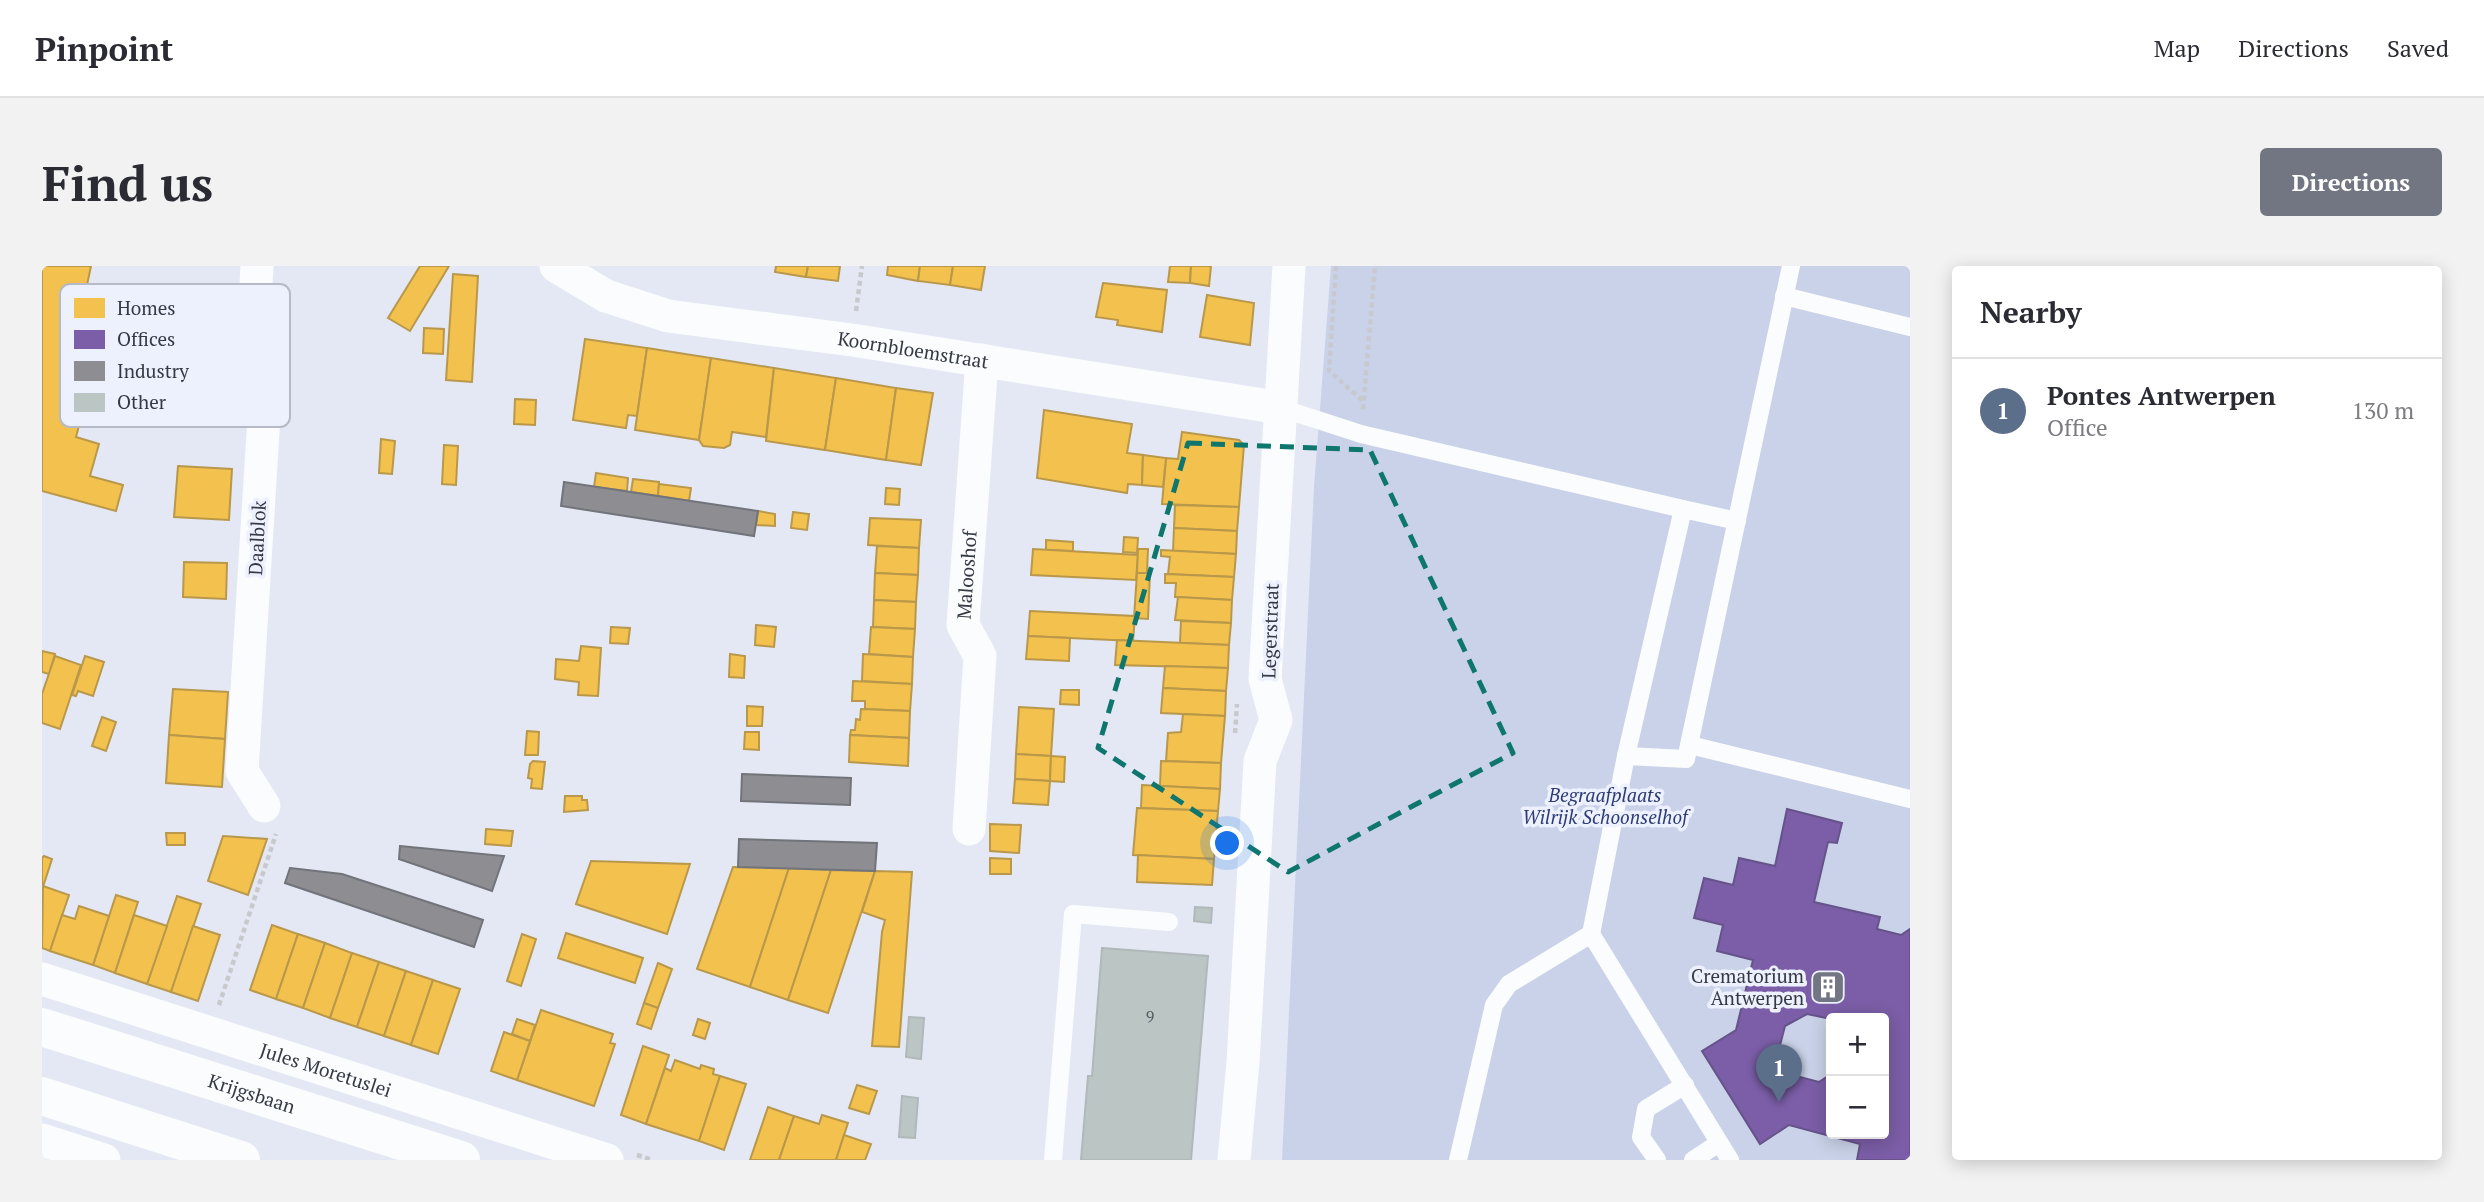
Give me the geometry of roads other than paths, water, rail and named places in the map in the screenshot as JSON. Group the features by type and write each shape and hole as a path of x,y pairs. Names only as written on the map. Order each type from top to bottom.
{"main road":[{"name":"Krijgsbaan","path":"42,1027 461,1160"},
{"path":"42,1096 242,1160"}],"street":[{"name":"Daalblok","path":"256,284 257,266"},
{"name":"Koornbloemstraat","path":"556,266 606,296 668,316 852,340 1281,408"},
{"name":"Legerstraat","path":"1234,1160 1243,1062 1260,761 1276,720 1265,679 1289,266"},
{"name":"Malooshof","path":"969,829 981,656 963,625 982,360"},
{"name":"Daalblok","path":"263,427 242,771 264,806"},
{"name":"Jules Moretuslei","path":"42,979 607,1160"},
{"path":"42,1140 104,1160"}],"lane":[{"path":"1626,756 1686,759 1791,266"},
{"path":"1784,296 1910,327"},
{"path":"1281,408 1361,434 1737,521"},
{"path":"1683,509 1626,756 1591,934 1730,1160"},
{"path":"1690,745 1910,799"},
{"path":"1053,1160 1073,915 1168,922"},
{"path":"1458,1160 1494,1005 1509,984 1591,934"},
{"path":"1657,1160 1641,1137 1646,1109 1685,1085"},
{"path":"1693,1160 1719,1143"}],"place":[{"name":"Crematorium Antwerpen","path":"1828,987"},
{"name":"Pontes Antwerpen","path":"1779,1102"}],"park label":[{"name":"Begraafplaats Wilrijk Schoonselhof","path":"1605,806"}]}
